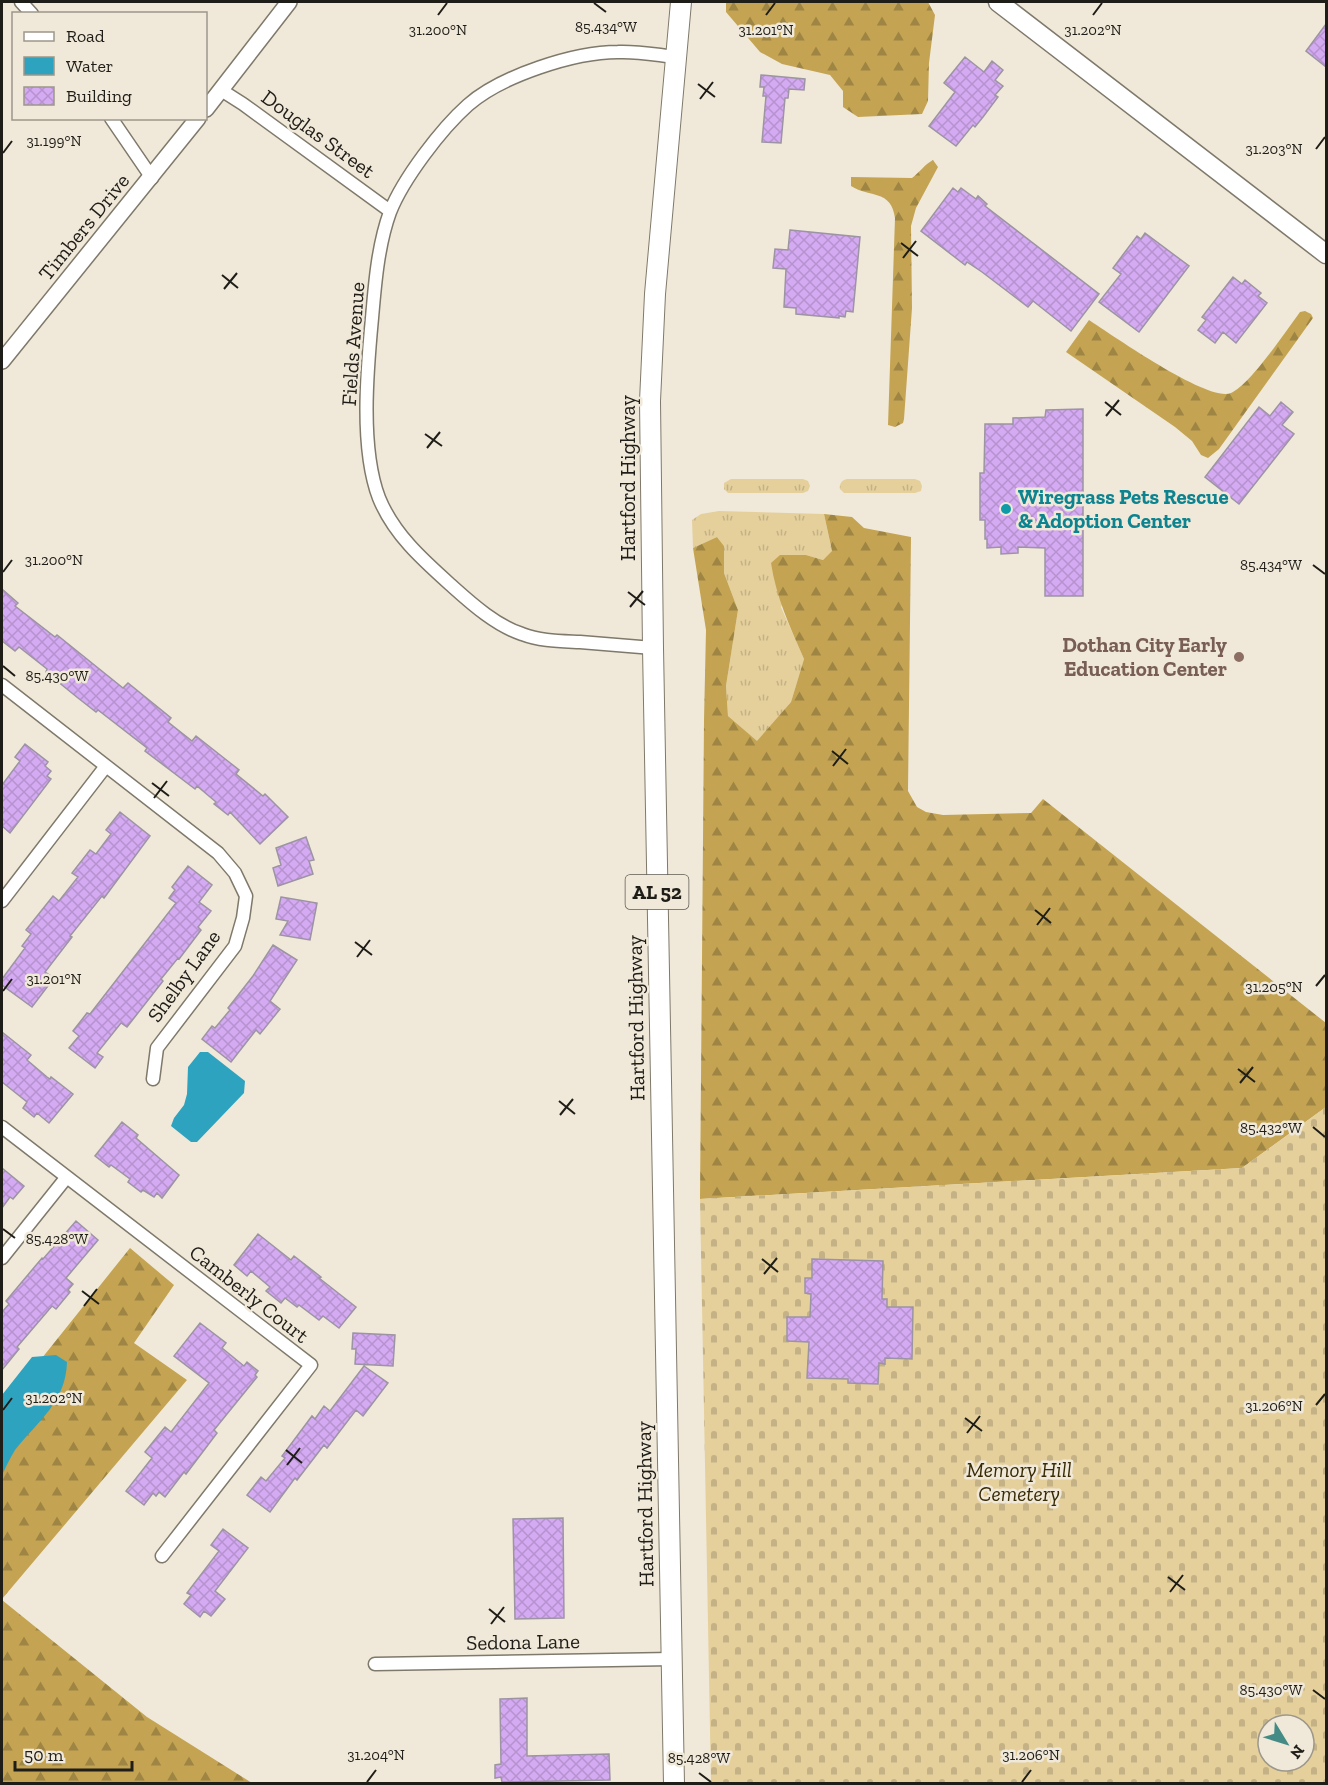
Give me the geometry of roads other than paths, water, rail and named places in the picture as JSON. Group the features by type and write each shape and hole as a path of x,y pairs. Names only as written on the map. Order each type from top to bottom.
{"main road":[{"name":"Hartford Highway","path":"674,1784 653,648 651,401 655,294 681,2"},
{"path":"998,2 1326,252"}],"street":[{"path":"207,109 289,2"},
{"name":"Fields Avenue","path":"653,648 544,640 521,634 502,625 468,600 421,558 390,520 379,497 371,469 368,439 369,355 380,250 390,211 410,176 441,132 469,104 500,85 537,69 584,55 619,52 676,57"},
{"name":"Douglas Street","path":"221,90 390,211"},
{"path":"112,120 152,178"},
{"name":"Timbers Drive","path":"2,361 152,178 196,120"},
{"name":"Shelby Lane","path":"2,686 218,853 235,873 246,896 235,946 157,1048 153,1079"},
{"path":"2,901 106,766"},
{"name":"Camberly Court","path":"2,1127 311,1365 162,1556"},
{"path":"2,1258 66,1178"},
{"name":"Sedona Lane","path":"375,1664 672,1659"}],"water":[{"path":"200,1052 208,1052 245,1081 244,1093 197,1142 191,1142 171,1126 184,1105 187,1094 188,1067"},
{"path":"56,1355 67,1362 62,1389 49,1410 15,1450 2,1475 2,1395 32,1357"}],"place":[{"name":"Wiregrass Pets Rescue & Adoption Center","path":"1006,509"},
{"name":"Dothan City Early Education Center","path":"1239,657"}],"park label":[{"name":"Memory Hill Cemetery","path":"1019,1482"}]}
